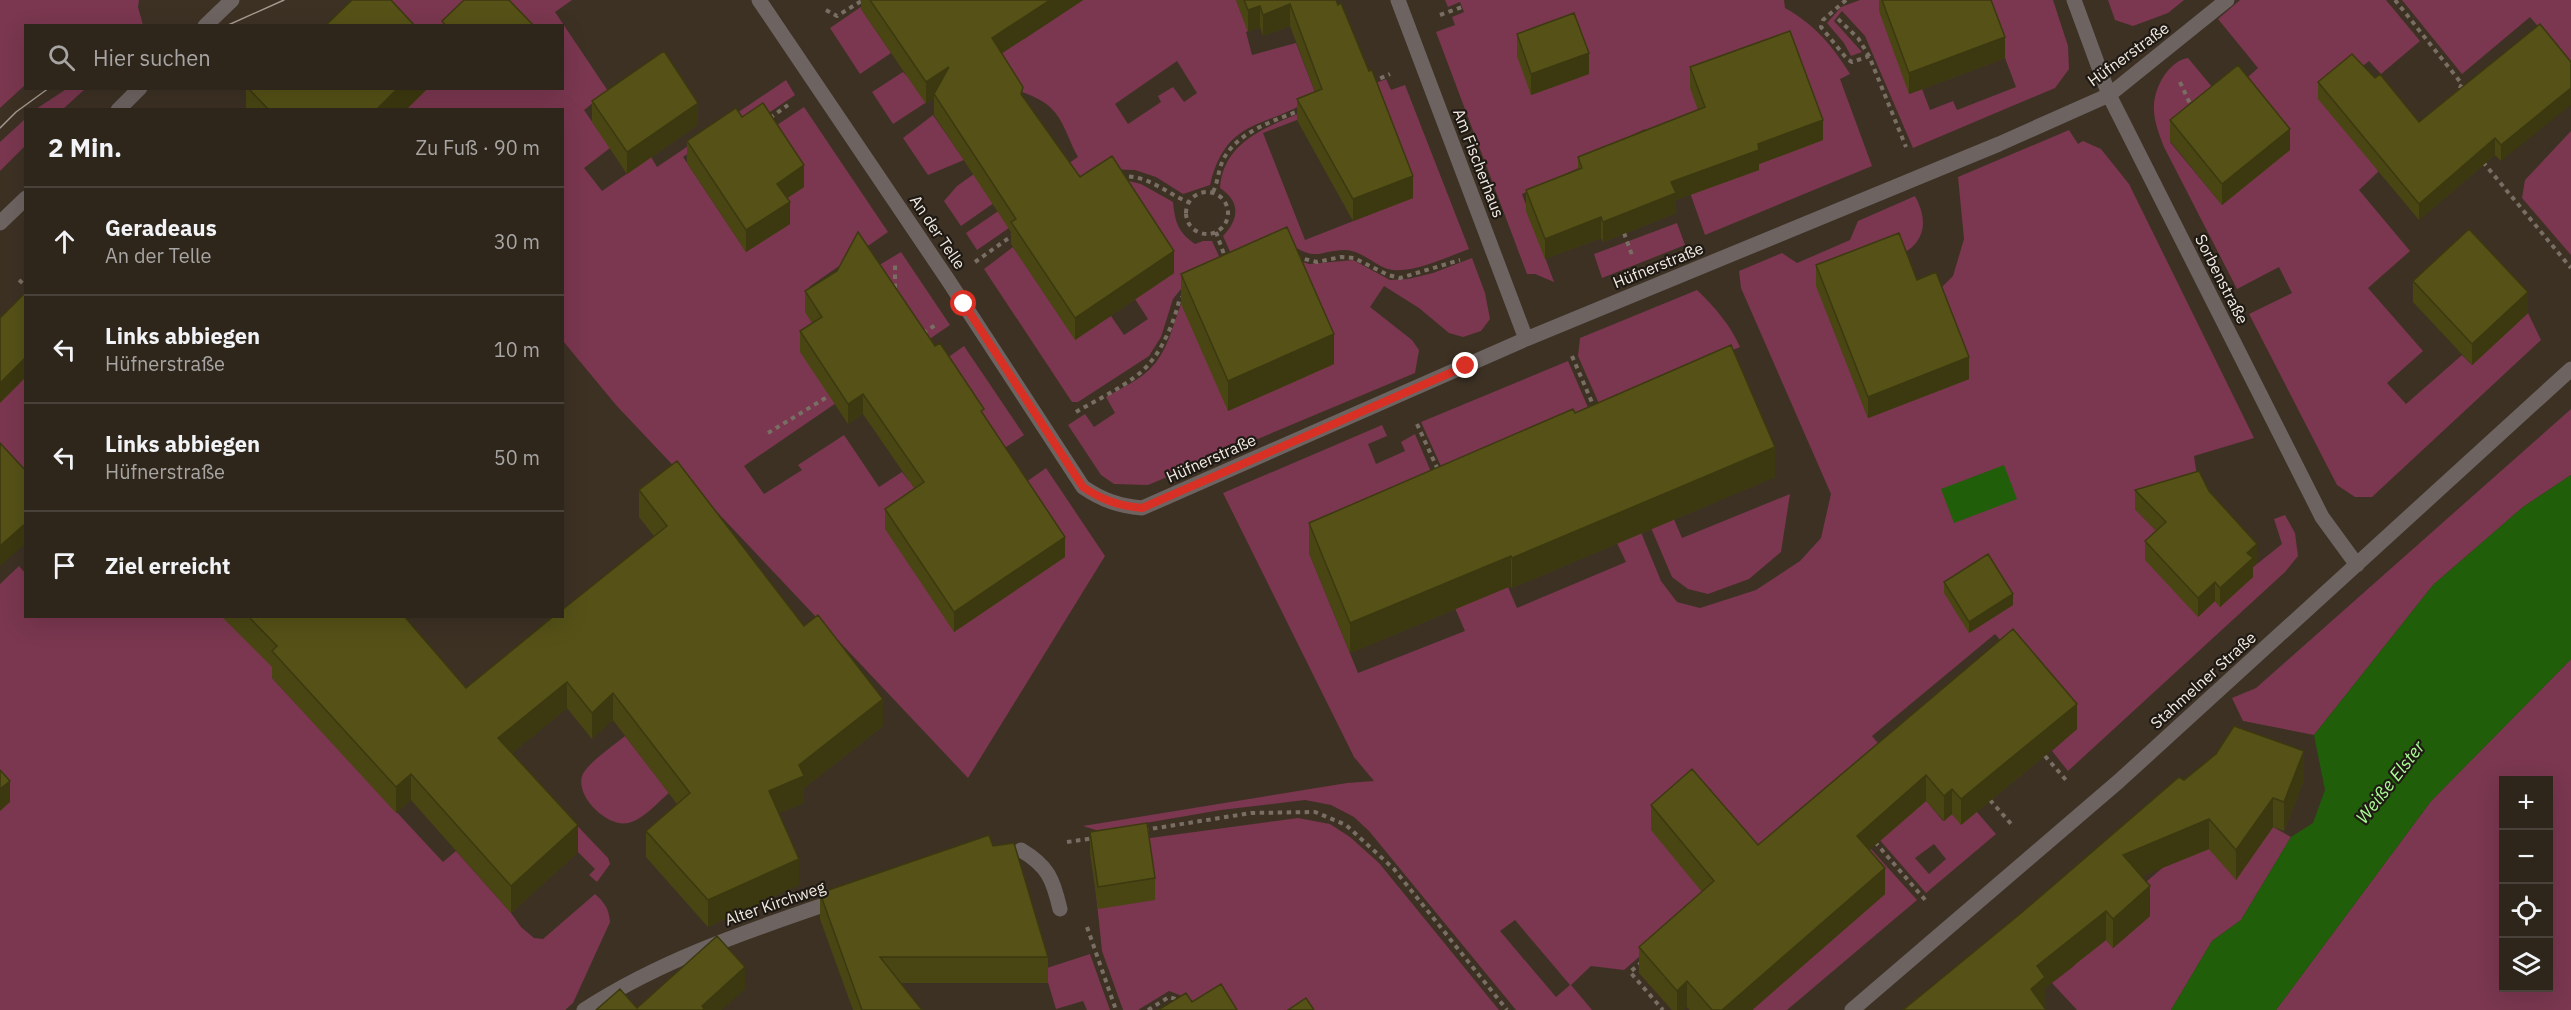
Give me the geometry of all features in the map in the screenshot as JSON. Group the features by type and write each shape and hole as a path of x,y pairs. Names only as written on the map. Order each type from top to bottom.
{"street":[{"path":"207,24 232,0"},
{"name":"An der Telle","path":"759,0 964,304 1083,487"},
{"name":"Am Fischerhaus","path":"1398,0 1526,339"},
{"name":"Sorbenstraße","path":"2074,0 2109,95 2322,517 2357,565"},
{"name":"Hüfnerstraße","path":"1083,487 1097,497 1121,507 1142,508 1526,339 1999,144 2109,95 2227,0"},
{"path":"120,108 138,90"},
{"path":"0,223 24,200"},
{"name":"Stahmelner Straße","path":"1852,1010 2119,781 2571,369"},
{"path":"1004,845 1021,850 1035,858 1053,878 1060,909"},
{"name":"Alter Kirchweg","path":"584,1010 654,970 729,938 854,895"}],"path":[{"path":"825,10 837,16 863,0"},
{"path":"1846,0 1823,21 1821,27 1847,59 1852,62 1869,56"},
{"path":"2395,0 2463,84 2453,99"},
{"path":"1450,11 1462,7"},
{"path":"1839,19 1858,38 1869,56 1909,157"},
{"path":"2159,56 2175,75 2193,110"},
{"path":"1369,82 1422,64"},
{"path":"760,125 817,85"},
{"path":"1213,192 1223,160 1238,142 1252,131 1308,107"},
{"path":"2481,160 2571,268"},
{"path":"1116,177 1128,176 1149,182 1188,202"},
{"path":"1213,192 1223,198 1229,211 1226,223 1216,232 1203,234 1191,227 1186,215 1188,202 1199,193 1213,192"},
{"path":"948,280 1017,232"},
{"path":"1216,232 1227,263"},
{"path":"1624,233 1635,264"},
{"path":"1287,254 1317,262 1341,257 1354,258 1388,275 1400,278 1470,256 1491,246"},
{"path":"19,280 24,284"},
{"path":"1047,430 1138,375 1149,365 1158,352 1179,301 1183,295 1193,291"},
{"path":"914,327 920,335 964,304"},
{"path":"1578,369 1599,417"},
{"path":"768,433 834,392"},
{"path":"1422,435 1440,477"},
{"path":"2045,756 2069,783"},
{"path":"1990,800 2016,830"},
{"path":"1137,831 1251,813 1316,812 1346,825 1394,869 1508,1010"},
{"path":"1867,833 1929,905"},
{"path":"1021,850 1103,837"},
{"path":"1647,957 1630,972 1663,1010"},
{"path":"1148,1010 1169,997 1185,1002"}],"shaded area":[{"path":"0,0 139,0 138,7 143,24 24,24 24,86 0,108"},
{"path":"358,0 572,0 555,12 563,24 335,24"},
{"path":"871,0 861,9 891,53 860,74 830,28"},
{"path":"1083,0 1236,0 1248,31 1246,32 1252,55 1296,43 1316,95 1299,106 1239,134 1227,145 1210,185 1183,194 1156,177 1135,170 1100,169 1057,195 977,250 966,233 1078,157 1056,113 1033,96 1009,88 962,79 893,124 872,92 903,72 907,76 967,36 1016,28 1024,39","holes":["1177,61 1197,93 1184,102 1173,87 1158,96 1161,102 1128,124 1115,104"]},
{"path":"1445,0 1784,0 1785,8 1822,36 1850,74 1840,79 1872,166 1705,235 1688,187 1651,149 1645,129 1620,141 1607,155 1522,194 1554,282 1535,274 1527,274 1436,32 1455,25 1452,17 1464,12 1460,2 1448,7","holes":["1790,51 1822,140 1758,164"]},
{"path":"1860,0 1910,0 1909,94 1922,89 1930,110 1953,101 1957,110 2016,87 1983,0 2053,0 2068,46 2069,69 2055,88 1913,148 1865,36 1842,11 1834,21 1862,52 1851,56 1844,43 1827,23 1841,7"},
{"path":"2108,0 2184,0 2168,13 2133,26 2115,20"},
{"path":"2240,0 2386,0 2420,41 2381,74 2369,61 2354,73 2378,172 2359,190 2410,251 2368,288 2423,351 2387,383 2406,404 2462,355 2472,365 2528,313 2541,340 2372,497 2355,497 2337,485 2249,314 2292,293 2279,267 2237,289 2164,147 2154,116 2157,90 2164,76 2175,64 2188,58 2222,99 2170,142 2222,205 2238,86 2258,68 2218,19"},
{"path":"2402,0 2571,0 2571,65 2530,17 2462,74"},
{"path":"564,25 608,91 584,110 610,148 584,168 602,191 651,157 657,167 786,80 795,95 757,121 737,119 683,157 746,252 768,131 804,107 888,232 809,287 818,302 901,252 950,325 744,466 764,494 802,470 798,465 844,435 879,487 902,472 909,481 984,430 940,363 964,346 1024,435 886,529 954,631 1019,487 1046,468 1105,556 968,778 616,405 564,342 564,108 406,108 425,90 564,90"},
{"path":"1386,79 1391,90 1405,85 1469,249 1407,270 1388,269 1351,251 1337,250 1313,254 1292,245 1236,265 1223,236 1235,217 1235,211 1232,199 1220,188 1223,171 1239,146 1251,137 1308,110 1310,115 1263,133 1305,240 1412,198 1324,104"},
{"path":"65,90 84,90 64,108 38,108"},
{"path":"933,115 964,160 928,175 903,138"},
{"path":"24,120 24,147 0,171 0,142"},
{"path":"2069,130 2078,144 2083,141 2101,149 2129,184 2254,438 2194,456 2199,490 2135,509 2166,541 2220,607 2252,577 2247,572 2282,544 2274,519 2285,515 2295,533 2298,556 2285,572 2068,771 2052,751 2077,729 1995,634 1872,736 1943,821 1952,814 1961,824 1976,811 1996,834 1926,893 1836,790 1624,970 1591,966 1571,985 1592,1010 1516,1010 1369,831 1354,817 1331,805 1305,800 1221,810 1099,831 1083,826 1347,783 1374,781 1354,757 1223,493 1382,425 1387,436 1368,444 1376,464 1405,451 1401,442 1415,434 1434,479 1309,553 1358,673 1465,631 1410,505 1463,482 1517,608 1626,562 1617,543 1596,423 1661,581 1677,602 1700,608 1756,590 1800,561 1821,538 1831,494 1741,288 1739,271 1782,253 1797,263 1850,240 1858,221 1915,196 1923,226 1915,244 1897,257 1817,287 1868,418 1969,379 1936,293 1953,276 1964,239 1958,177","holes":["1934,844 1946,859 1929,874 1915,858","1515,920 1570,985 1556,997 1500,931"]},
{"path":"2571,131 2571,255 2522,198 2525,180"},
{"path":"974,174 1001,198 961,226 944,201 957,186"},
{"path":"1112,177 1141,184 1173,202 1176,221 1181,231 1195,244 1212,241 1225,269 1181,289 1173,299 1161,337 1149,356 1078,402 1072,402 984,269 1013,247 1075,339 1111,316 1124,335 1148,319 1135,299 1174,273"},
{"path":"1677,223 1685,245 1602,278 1594,254"},
{"path":"1287,257 1309,264 1353,260 1390,280 1408,279 1433,273 1472,258 1485,293 1490,319 1481,331 1463,337 1449,333 1419,308 1384,286 1370,307 1412,340 1419,350 1415,373 1148,485 1114,484 1101,475 1068,425 1085,414 1094,427 1115,413 1106,397 1140,377 1156,362 1169,338 1181,304"},
{"path":"1697,290 1732,331 1740,347 1600,406 1578,356 1580,338"},
{"path":"24,296 24,489 0,472 0,320"},
{"path":"1568,361 1590,412 1444,473 1421,422"},
{"path":"2571,409 2571,475 2523,507 2433,585 2314,735 2243,721 2232,698 2256,688"},
{"path":"1627,410 1682,538 1790,494 1781,552 1749,579 1708,594 1688,589 1672,577 1605,420"},
{"path":"19,566 24,572 24,618 336,618 272,678 443,862 456,851 521,927 534,938 543,939 595,894 601,900 610,922 573,1003 565,1010 0,1010 0,584"},
{"path":"2571,659 2571,1010 2276,1010 2431,801"},
{"path":"625,736 669,793 639,818 628,823 620,823 601,815 593,807 582,790 581,780 584,772 592,763"},
{"path":"543,790 608,858 610,864 597,882 589,875 595,869 578,852"},
{"path":"1298,818 1330,824 1350,837 1379,863 1499,1010 1198,1010 1190,999 1169,991 1138,1010 1123,1010 1102,951 1091,846"},
{"path":"2273,827 2291,837 2241,920 2212,941 2171,1010 2077,1010 2052,983 2074,966 2096,927 2113,948 2150,916 2132,894 2167,864 2194,831 2236,879"},
{"path":"1871,849 1917,900 1787,1010 1752,1010 1885,894 1857,861"},
{"path":"1090,954 1110,1010 1087,1010 1083,1001 1056,1009 1044,969"}],"water":[{"path":"2004,465 2017,499 1954,523 1941,489"},
{"name":"Weiße Elster","path":"2571,475 2571,659 2431,801 2276,1010 2171,1010 2212,941 2241,920 2291,837 2313,823 2325,790 2314,735 2433,585 2523,507"}],"building":[{"path":"352,0 391,0 413,24 327,24"},
{"path":"464,0 509,0 532,24 444,24 442,21"},
{"path":"870,0 1050,0 992,38 1023,87 1021,94 1080,177 1112,156 1174,251 1075,318 1011,222 1016,219 934,94 949,67 926,82"},
{"path":"1244,0 1336,0 1338,5 1341,3 1369,71 1372,70 1413,176 1353,199 1297,99 1322,89 1290,4 1263,15 1260,6 1248,10"},
{"path":"1882,0 1991,0 2005,37 1909,73"},
{"path":"1574,13 1589,53 1531,74 1517,34"},
{"path":"2540,24 2571,62 2571,88 2501,145 2495,138 2419,204 2318,82 2352,54 2375,78 2380,74 2419,122"},
{"path":"1790,31 1823,120 1758,144 1759,150 1671,182 1676,193 1603,222 1601,217 1545,239 1526,190 1582,168 1578,157 1705,107 1690,67"},
{"path":"664,51 698,103 627,152 592,101"},
{"path":"2238,65 2290,129 2222,184 2170,120"},
{"path":"250,90 396,90 378,108 267,108"},
{"path":"763,103 804,165 777,184 790,202 746,230 687,141 736,108 742,117"},
{"path":"1287,227 1334,334 1228,381 1181,274"},
{"path":"2469,229 2528,292 2472,344 2413,281"},
{"path":"858,232 935,346 940,343 984,409 981,411 1065,537 954,612 885,509 924,482 863,394 848,404 800,331 822,317 805,291 837,271"},
{"path":"1899,233 1917,280 1936,272 1969,357 1868,397 1816,265"},
{"path":"24,294 24,359 0,383 0,318"},
{"path":"1731,345 1775,447 1512,558 1511,556 1350,623 1309,523 1573,409 1575,413"},
{"path":"0,443 24,469 24,525 0,546"},
{"path":"677,461 804,626 818,615 883,699 799,765 804,776 769,791 799,859 708,900 646,831 690,793 613,693 592,713 567,682 498,738 578,825 511,886 411,774 396,787 272,651 277,646 250,618 406,618 466,688 552,618 564,618 564,608 667,526 639,490"},
{"path":"2199,471 2209,491 2257,544 2247,553 2253,558 2220,588 2215,582 2198,598 2145,541 2166,522 2135,490"},
{"path":"1988,554 2013,594 1969,622 1944,582"},
{"path":"2013,629 2077,704 1961,799 1952,789 1944,796 1926,775 1857,836 1885,868 1722,1010 1712,1010 1687,981 1677,991 1639,947 1714,881 1651,805 1692,769 1758,845"},
{"path":"2234,726 2304,751 2284,802 2273,798 2236,850 2209,819 2123,855 2150,886 2113,919 2106,911 2037,966 2045,977 2031,989 2046,1010 1903,1010 2020,914 2179,777 2184,780 2216,754"},
{"path":"0,770 10,781 0,789"},
{"path":"1147,823 1155,878 1098,887 1090,832"},
{"path":"989,835 993,846 1014,843 1048,957 880,957 922,1010 862,1010 820,893"},
{"path":"717,936 745,967 702,1006 705,1010 596,1010 620,989 637,1008"},
{"path":"1221,984 1237,1010 1158,1010 1186,993 1192,1002"},
{"path":"1306,998 1314,1010 1288,1010"}],"tram line":[{"path":"230,24 284,0"},
{"path":"0,128 16,112 46,90"}],"route":[{"path":"964,304 1083,487 1097,497 1121,507 1142,508 1466,366"}]}
